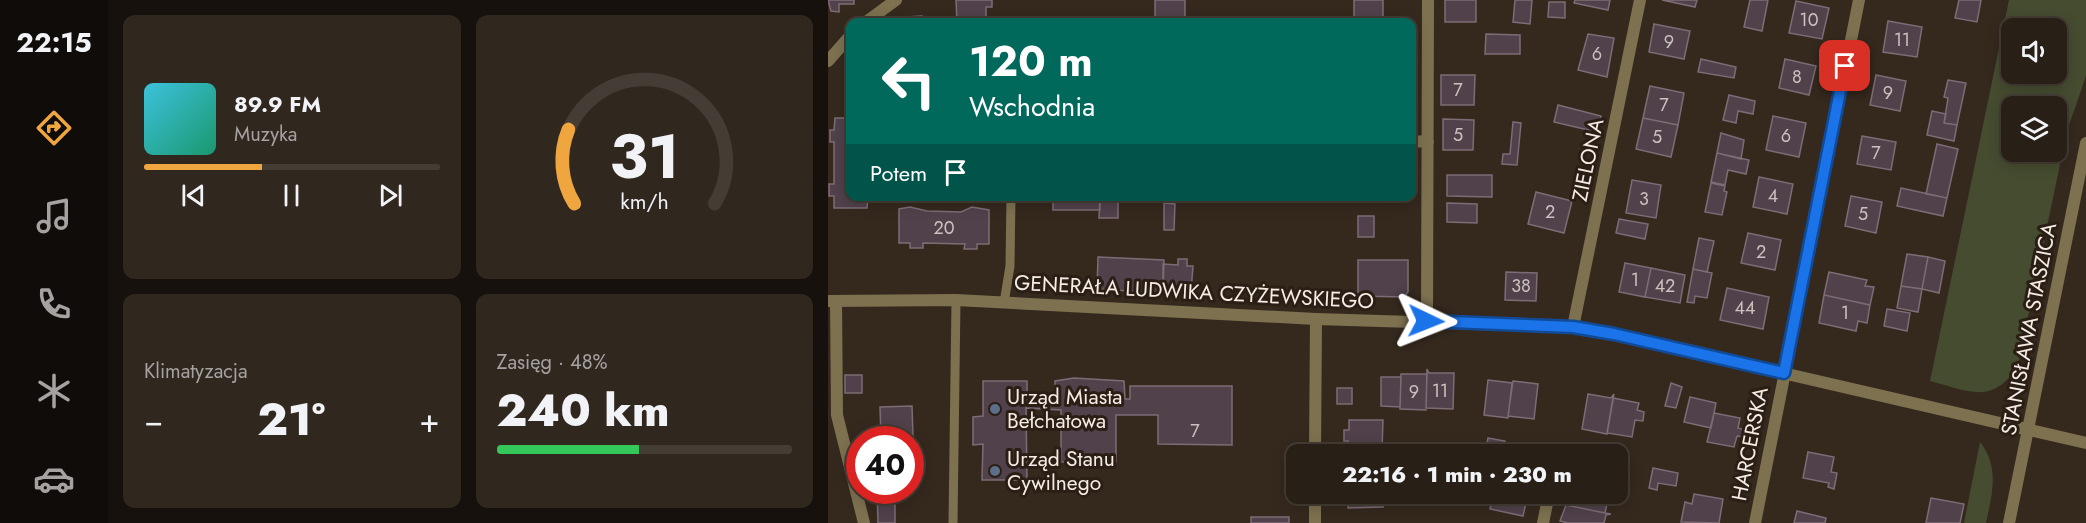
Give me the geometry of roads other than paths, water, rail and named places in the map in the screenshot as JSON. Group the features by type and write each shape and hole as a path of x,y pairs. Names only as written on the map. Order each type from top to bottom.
{"street":[{"path":"875,18 896,0"},
{"path":"1426,321 1428,0"},
{"name":"ZIELONA","path":"1573,327 1640,0"},
{"name":"HARCERSKA","path":"1755,523 1859,0"},
{"path":"828,61 846,41"},
{"path":"1416,141 1428,142"},
{"name":"STANISŁAWA STASZICA","path":"2009,523 2086,143"},
{"name":"GENERAŁA LUDWIKA CZYŻEWSKIEGO","path":"832,301 956,300 1316,319 1573,327 1614,334 2086,443"},
{"path":"832,301 837,415 864,523"},
{"path":"1316,319 1316,444"},
{"path":"1315,504 1315,523"},
{"path":"1543,523 1547,504"}],"lane":[{"path":"1004,303 1010,261 1011,201"},
{"path":"953,523 956,300"}],"place":[{"name":"Urząd Miasta Bełchatowa","path":"995,409"},
{"name":"Urząd Stanu Cywilnego","path":"995,471"}]}
